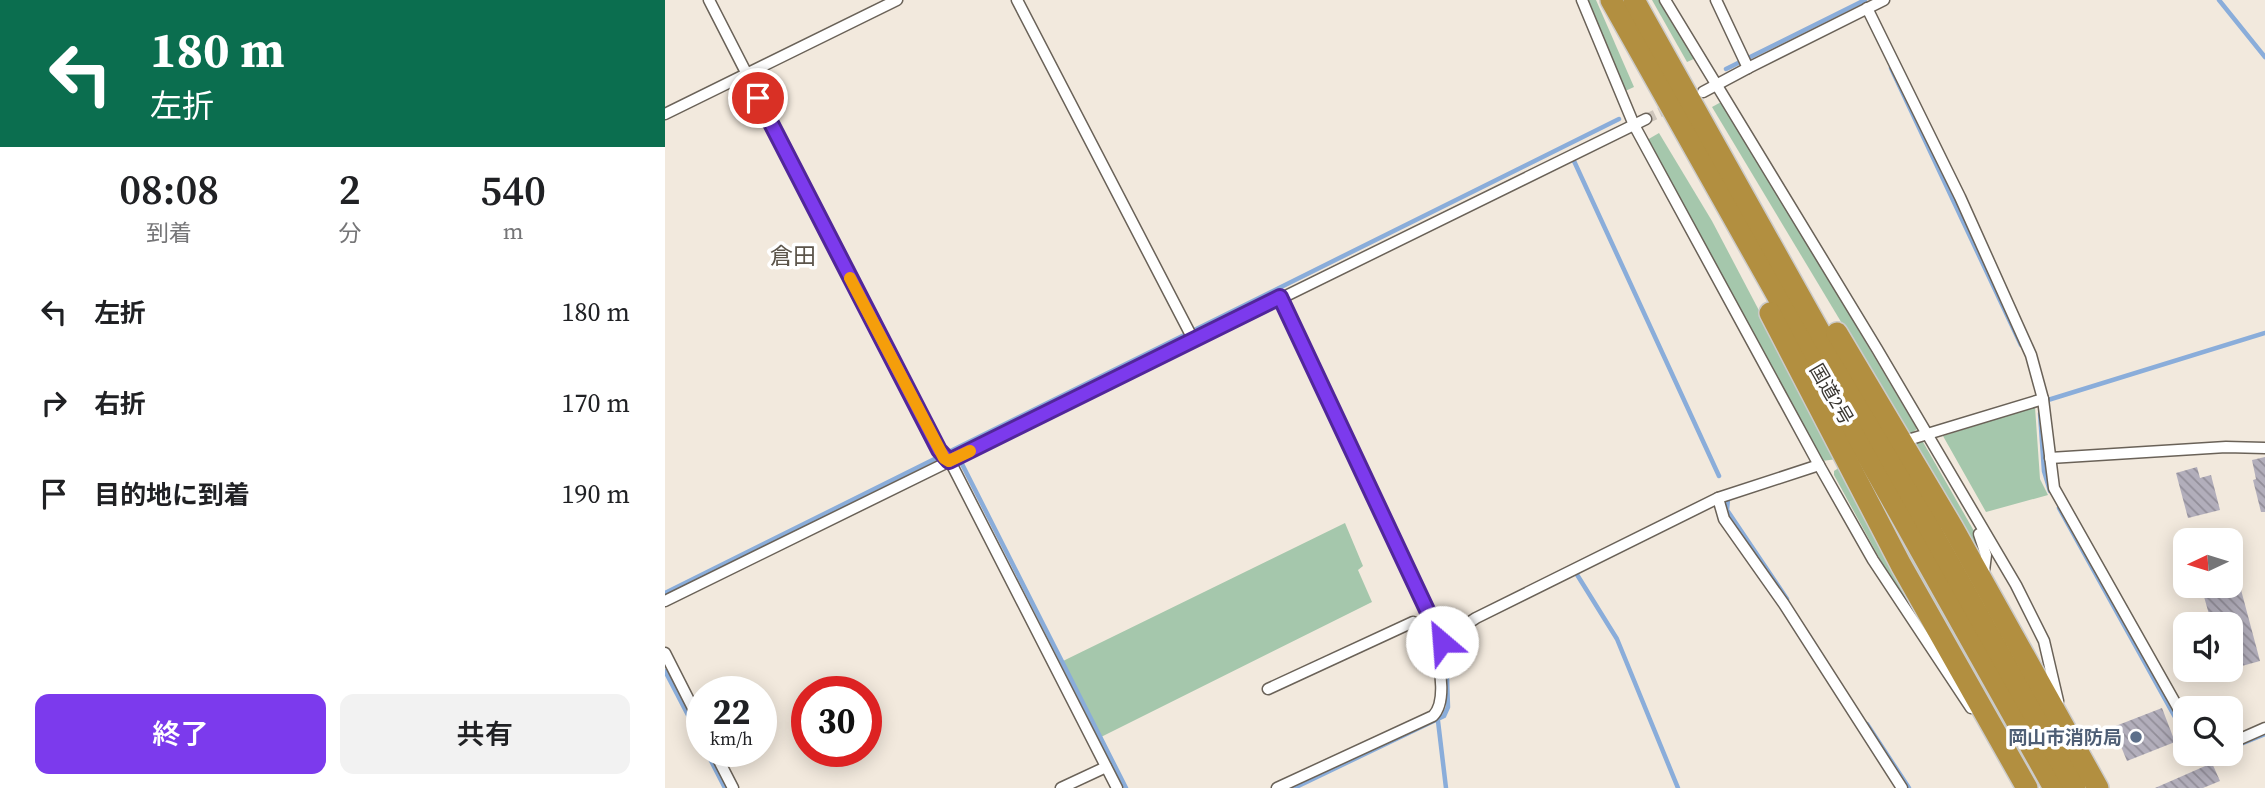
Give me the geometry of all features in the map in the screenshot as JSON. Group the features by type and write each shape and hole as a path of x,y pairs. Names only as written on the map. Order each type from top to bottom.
{"highway":[{"name":"国道2号","path":"1611,0 1745,240 2075,788"},
{"name":"国道2号","path":"1634,0 1930,547 2054,788"},
{"path":"1661,48 1799,267 1983,580 2098,788"},
{"path":"1745,240 1752,278 1901,565 2026,788"}],"street":[{"path":"709,0 1117,788"},
{"path":"665,114 897,0"},
{"path":"1017,0 1191,336"},
{"path":"1582,0 1634,125 1820,467 1873,560 2026,788"},
{"path":"1665,0 1948,468 2015,585 2044,641 2069,737"},
{"path":"1716,0 1746,63"},
{"path":"1703,92 1746,63 1884,0"},
{"path":"1867,8 2014,314 2039,376 2054,488 2173,699"},
{"path":"665,601 945,457 1191,336 1280,297 1646,119"},
{"path":"1277,788 1433,716 1441,703 1437,635 1280,297"},
{"path":"1911,439 2043,399"},
{"path":"2050,458 2226,447 2265,448"},
{"path":"1439,647 1476,618 1718,498 1839,463"},
{"path":"1948,468 1984,545 1983,580"},
{"path":"1718,498 1724,519 1784,604 1902,788"},
{"path":"1268,689 1413,622 1439,647"},
{"path":"665,653 686,694"},
{"path":"2243,738 2265,728"},
{"path":"1061,788 1105,766"},
{"path":"722,767 733,788"}],"green space":[{"path":"1587,0 1596,0 1634,87 1623,92"},
{"path":"1652,0 1659,0 1696,58 1687,62"},
{"path":"1723,101 1917,429 1909,435 1712,107"},
{"path":"1659,133 1712,221 1837,459 1822,461 1647,140"},
{"path":"2035,407 2040,479 2048,495 1986,512 1943,436"},
{"path":"1838,425 2031,770 1990,709"},
{"path":"1913,441 1923,442 1982,545 1978,554"},
{"path":"1843,465 1920,615 1916,614 1883,565 1834,475 1834,471"},
{"path":"1345,523 1363,566 1358,570 1372,602 1101,737 1063,661"}],"building":[{"path":"2265,457 2265,512 2261,512 2253,480 2256,479 2252,460"},
{"path":"2197,467 2200,478 2211,475 2220,510 2188,518 2176,473"},
{"path":"2243,597 2260,661 2243,666 2243,612 2208,612 2204,598"},
{"path":"2162,708 2173,743 2127,761 2113,727"},
{"path":"2205,766 2213,766 2220,781 2203,788 2155,788"}],"waterway":[{"path":"1726,69 1865,0"},
{"path":"2219,0 2265,57"},
{"path":"1891,68 2021,345"},
{"path":"665,593 1619,119"},
{"path":"1574,161 1719,476"},
{"path":"1278,304 1298,349"},
{"path":"2048,400 2265,333"},
{"path":"2040,413 2044,471 2050,491"},
{"path":"962,464 1126,788"},
{"path":"1728,499 1727,510 1787,599"},
{"path":"2059,508 2173,714"},
{"path":"1576,573 1617,639 1678,788"},
{"path":"1294,788 1444,716 1448,707 1446,649 1432,636"},
{"path":"1446,649 1456,636"},
{"path":"665,671 686,711"},
{"path":"1438,721 1446,788"},
{"path":"1867,724 1909,788"},
{"path":"2243,743 2265,734"},
{"path":"714,767 725,788"}],"tunnel":[{"path":"1646,119 1675,105"}],"slow traffic":[{"path":"850,278 944,458 949,461 970,451"}],"place":[{"name":"岡山市消防局","path":"2136,737"}],"district":[{"name":"倉田","path":"793,256"}],"route":[{"path":"758,98 939,450 949,461 1280,297 1442,642"}]}
